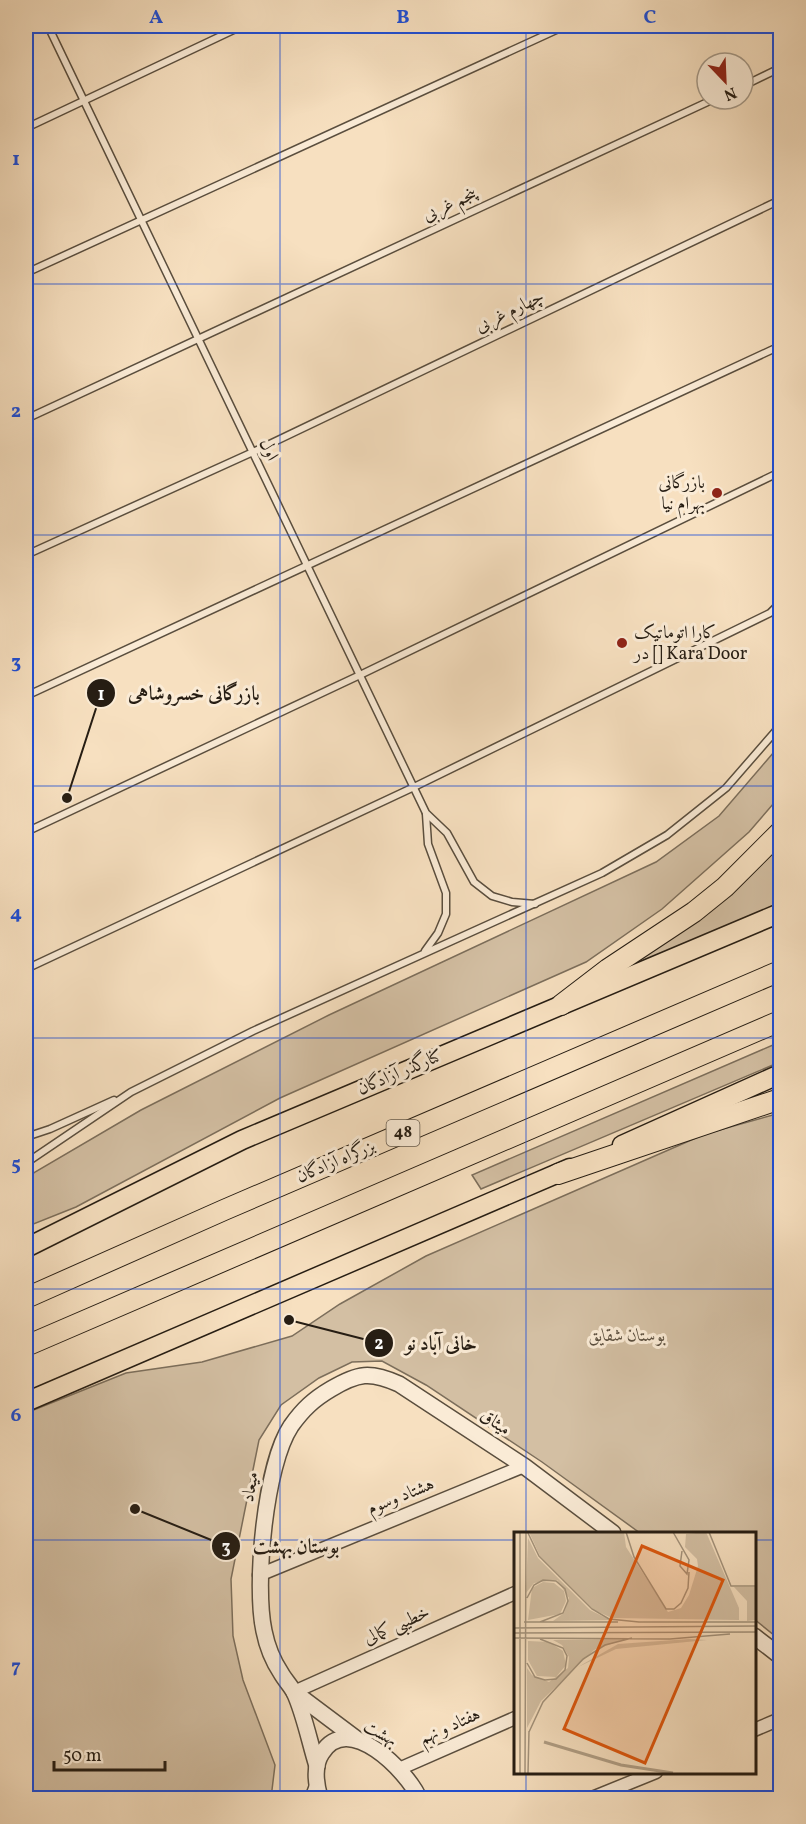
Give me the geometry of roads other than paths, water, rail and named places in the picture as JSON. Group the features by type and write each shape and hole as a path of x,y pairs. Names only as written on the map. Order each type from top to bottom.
{"highway":[{"path":"561,1005 608,969 694,912 725,887 780,832"},
{"name":"بزرگراه آزادگان","path":"26,1298 235,1205 780,971"},
{"path":"26,1346 780,1021"},
{"path":"558,1174 780,1099"}],"main road":[{"name":"کنارگذر آزادگان","path":"26,1248 242,1140 780,913"},
{"path":"26,1402 558,1174 780,1074"}],"street":[{"name":"میثاق","path":"343,1382 358,1375 369,1375 380,1376 399,1384 524,1466 612,1532"},
{"name":"میعاد","path":"294,1692 279,1671 269,1650 261,1612 259,1575 270,1483 278,1454 291,1427 312,1401 343,1382"},
{"name":"هشتاد وسوم","path":"259,1575 524,1466"},
{"name":"خطیبی کمالی","path":"294,1692 514,1593"},
{"path":"755,1637 780,1656"},
{"path":"294,1692 360,1741"},
{"path":"294,1692 316,1771 320,1798"},
{"name":"هفتاد و نهم","path":"399,1769 514,1718"},
{"path":"755,1729 780,1719"},
{"name":"بهشت","path":"316,1771 319,1758 326,1745 336,1739 360,1741 375,1749 399,1769 418,1798"},
{"path":"592,1798 654,1773"}],"lane":[{"name":"اول","path":"48,26 426,813 429,844 446,893 446,914 438,933 425,952"},
{"path":"26,128 242,26"},
{"path":"26,273 565,26"},
{"path":"755,80 780,68"},
{"name":"پنجم غربی","path":"26,419 695,108"},
{"name":"چهارم غربی","path":"26,555 253,452 780,200"},
{"path":"26,696 780,346"},
{"path":"26,832 360,675 780,472"},
{"path":"26,969 414,787 770,612 780,603"},
{"path":"26,1137 50,1129 131,1092 253,1031 602,873 667,835 726,788 780,726"},
{"name":"اول","path":"426,813 447,833 474,882 492,896 512,902 535,904"},
{"path":"26,1163 131,1092"},
{"path":"308,1798 316,1771"}],"place":[{"name":"بازرگانی بهرام نیا","path":"717,493"},
{"name":"کارا اتوماتیک در [] Kara Door","path":"622,643"},
{"name":"بازرگانی خسروشاهی","path":"67,798"},
{"name":"خانی آباد نو","path":"289,1320"},
{"name":"بوستان بهشت","path":"135,1509"}],"park label":[{"name":"بوستان شقایق","path":"627,1336"}]}
